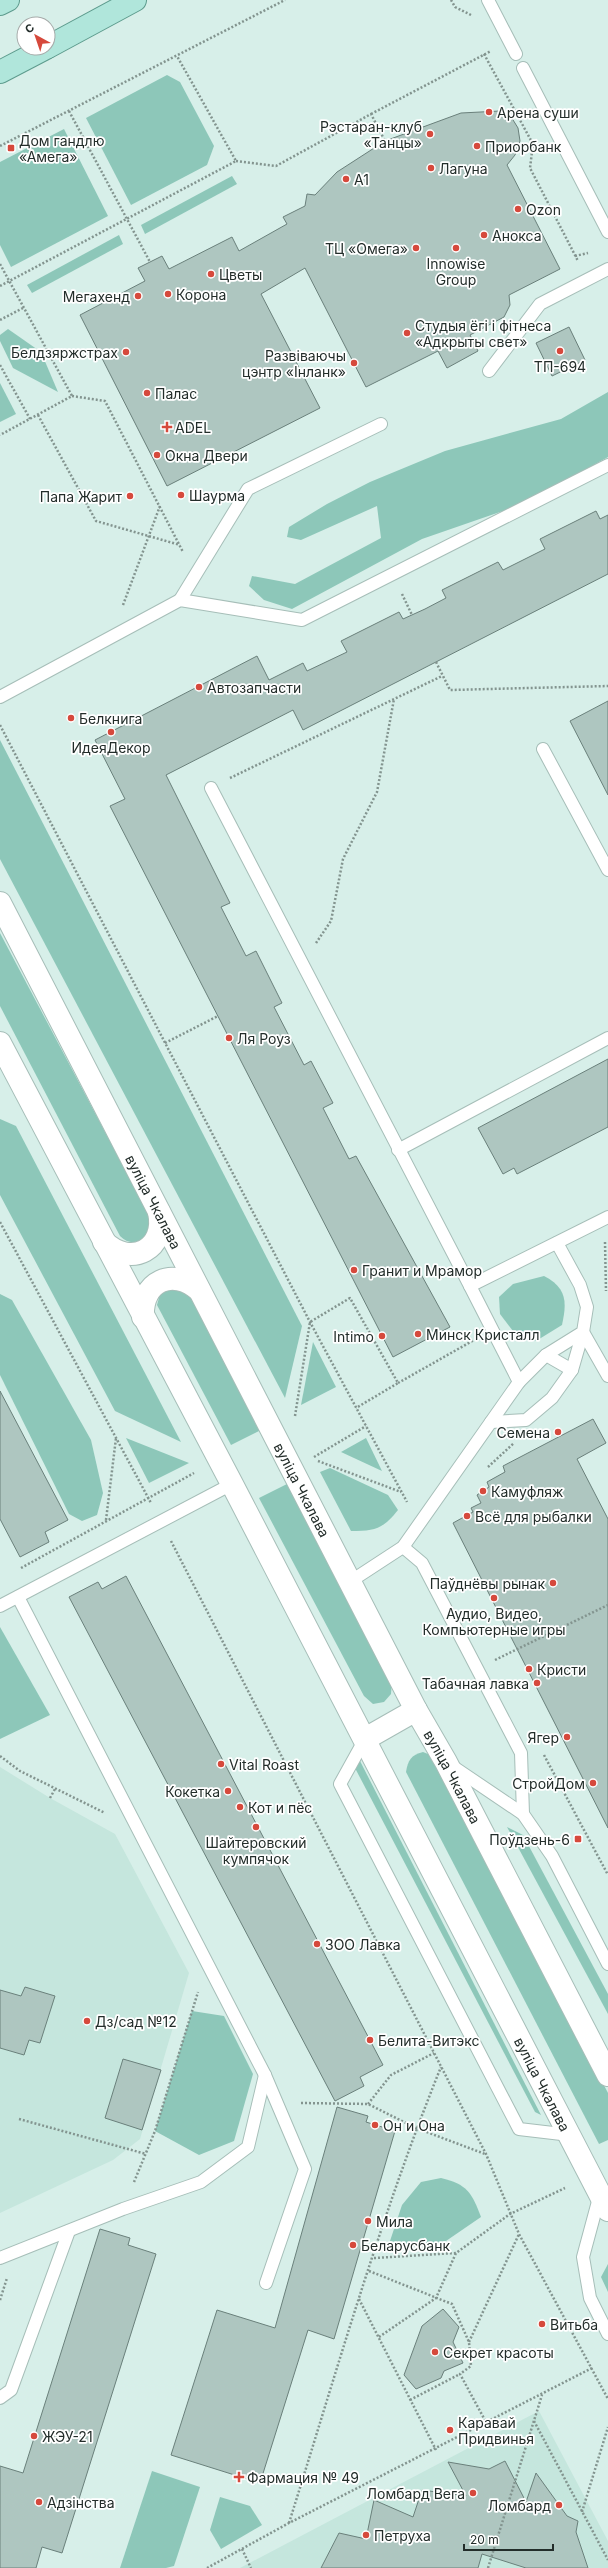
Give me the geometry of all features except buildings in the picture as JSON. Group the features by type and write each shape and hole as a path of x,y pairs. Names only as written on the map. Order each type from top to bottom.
{"main road":[{"path":"0,4 8,0"},
{"path":"56,43 135,0"},
{"path":"0,72 31,56"},
{"name":"вуліца Чкалава","path":"0,903 416,1710 446,1762 608,2075"},
{"name":"вуліца Чкалава","path":"0,1043 365,1739 604,2202"},
{"path":"104,1242 112,1250 122,1254 134,1255 144,1252 153,1245 159,1235 162,1224 159,1212"},
{"path":"143,1317 143,1308 149,1291 163,1280 183,1279 199,1290"},
{"path":"365,1739 416,1710"}],"lane":[{"path":"488,0 516,54"},
{"path":"523,68 608,232"},
{"path":"489,371 540,304 608,269"},
{"path":"0,697 180,600 195,573 248,489 381,424"},
{"path":"180,600 302,620 608,465"},
{"path":"544,749 608,870"},
{"path":"211,788 519,1382"},
{"path":"398,1150 608,1038"},
{"path":"470,1286 608,1217"},
{"path":"491,1422 526,1420 552,1398 572,1370 584,1332 587,1307 580,1285 557,1243"},
{"path":"350,1581 403,1547 519,1382 546,1355 584,1332"},
{"path":"584,1332 608,1376"},
{"path":"546,1355 572,1370"},
{"path":"0,1606 160,1520 232,1484"},
{"path":"403,1547 422,1563 521,1754 524,1814"},
{"path":"18,1597 265,2075 305,2169 266,2283"},
{"path":"365,1739 340,1784 519,2129 570,2135"},
{"path":"446,1762 524,1814 552,1856 608,1964"},
{"path":"0,2258 123,2209 202,2182 248,2147 265,2075"},
{"path":"604,2202 583,2257 590,2298 608,2334"},
{"path":"0,2398 11,2390 69,2231"}],"path":[{"path":"0,146 285,0"},
{"path":"451,0 455,7 472,16 475,21"},
{"path":"0,286 236,161 276,166 509,41"},
{"path":"488,44 492,50"},
{"path":"484,54 533,144 530,168 587,280"},
{"path":"178,56 236,161"},
{"path":"69,111 150,262"},
{"path":"371,114 385,141"},
{"path":"0,264 72,396"},
{"path":"0,320 23,308"},
{"path":"0,365 30,419"},
{"path":"0,435 72,396 105,401 195,573"},
{"path":"38,415 96,522 180,545"},
{"path":"112,637 160,506"},
{"path":"436,662 450,690 608,686"},
{"path":"211,788 442,676"},
{"path":"302,964 331,921 343,859 377,792 394,699"},
{"path":"0,725 310,1322 419,1524"},
{"path":"165,1043 218,1016"},
{"path":"0,1222 160,1520 486,2154 519,2234 608,2399"},
{"path":"294,1418 310,1322 350,1298 398,1383"},
{"path":"356,1408 492,1329"},
{"path":"312,1458 366,1426"},
{"path":"106,1521 116,1437"},
{"path":"309,1452 312,1458 402,1492"},
{"path":"20,1569 148,1497 194,1473"},
{"path":"497,1668 493,1661 608,1605"},
{"path":"541,1750 608,1874"},
{"path":"0,1756 20,1771 137,1828"},
{"path":"50,1798 55,1789"},
{"path":"123,2209 155,2131 207,1962"},
{"path":"368,2104 391,2075 434,2053"},
{"path":"289,2523 359,2298 416,2128 441,2066"},
{"path":"298,2097 301,2104 368,2104 416,2128 486,2154"},
{"path":"19,2119 146,2154"},
{"path":"378,2337 436,2298 456,2253 510,2214 565,2188"},
{"path":"469,2342 519,2234"},
{"path":"373,2258 456,2253"},
{"path":"369,2271 452,2304 469,2342 471,2366 460,2374 410,2400"},
{"path":"359,2298 436,2450"},
{"path":"207,2568 289,2523 487,2424 592,2368"},
{"path":"460,2374 487,2424"},
{"path":"488,2568 542,2395"},
{"path":"534,2421 608,2560"},
{"path":"582,2512 608,2427"},
{"path":"242,2549 251,2568"}],"shaded area":[{"name":"Дз/сад №12","path":"0,1767 50,1798 115,1834 189,1973 140,2139 113,2160 0,2213"},
{"path":"539,2411 608,2541 608,2568 240,2568"}],"green space":[{"path":"167,75 180,82 214,146 207,165 131,205 86,118"},
{"path":"64,129 108,216 11,267 0,245 0,162"},
{"path":"232,176 237,184 145,234 141,225"},
{"path":"119,235 123,244 32,293 27,285"},
{"path":"8,329 41,352 58,392 13,368 0,341 0,335"},
{"path":"0,383 16,414 0,422"},
{"path":"608,392 608,457 523,504 422,539 292,609 264,600 249,586 252,576 295,584 381,538 377,506 301,540 287,537 289,527 327,504 370,482 445,451 561,419"},
{"path":"0,740 302,1326 285,1398 0,859"},
{"path":"0,933 150,1217 147,1237 143,1239 136,1242 130,1242 120,1236 0,1006"},
{"path":"0,1119 16,1126 181,1442 115,1411 0,1195"},
{"path":"544,1276 557,1285 564,1296 565,1309 562,1325 536,1341 519,1339 500,1314 499,1297 513,1284"},
{"path":"168,1287 189,1290 261,1430 231,1445 157,1305 160,1294"},
{"path":"0,1294 12,1300 91,1440 103,1493 97,1515 82,1521 69,1514 0,1375"},
{"path":"313,1342 336,1387 301,1405"},
{"path":"126,1438 189,1463 149,1483"},
{"path":"366,1438 382,1471 341,1452"},
{"path":"330,1468 388,1495 398,1510 388,1521 378,1528 351,1531 320,1472"},
{"path":"289,1483 392,1681 391,1694 384,1702 373,1704 364,1696 259,1498"},
{"path":"0,1627 50,1715 0,1739"},
{"path":"423,1752 433,1756 608,2093 608,2140 599,2144 406,1772 408,1764 413,1756"},
{"path":"360,1761 541,2115 535,2112 355,1768"},
{"path":"507,1827 523,1835 608,1994 608,2014"},
{"path":"192,2011 224,2016 253,2074 234,2141 199,2155 155,2131"},
{"path":"441,2178 450,2180 463,2187 475,2202 481,2217 446,2241 417,2247 390,2241 402,2205 421,2182"},
{"path":"608,2264 608,2292 601,2277"},
{"path":"152,2471 200,2487 174,2566 166,2568 120,2568"},
{"path":"220,2497 250,2506 262,2525 221,2549 210,2530"}],"place":[{"name":"Арена суши","path":"489,112"},
{"name":"Рэстаран-клуб «Танцы»","path":"430,134"},
{"name":"Приорбанк","path":"477,146"},
{"name":"Дом гандлю «Амега»","path":"11,148"},
{"name":"Лагуна","path":"431,168"},
{"name":"A1","path":"346,179"},
{"name":"Ozon","path":"518,209"},
{"name":"Анокса","path":"484,235"},
{"name":"ТЦ «Омега»","path":"416,248"},
{"name":"Innowise Group","path":"456,248"},
{"name":"Цветы","path":"211,274"},
{"name":"Корона","path":"168,294"},
{"name":"Мегахенд","path":"138,296"},
{"name":"Студыя ёгі і фітнеса «Адкрыты свет»","path":"407,333"},
{"name":"ТП-694","path":"560,351"},
{"name":"Белдзяржстрах","path":"126,352"},
{"name":"Развіваючы цэнтр «Інланк»","path":"354,363"},
{"name":"Палас","path":"147,393"},
{"name":"ADEL","path":"167,427"},
{"name":"Окна Двери","path":"157,455"},
{"name":"Шаурма","path":"181,495"},
{"name":"Папа Жарит","path":"130,496"},
{"name":"Автозапчасти","path":"199,687"},
{"name":"Белкнига","path":"71,718"},
{"name":"ИдеяДекор","path":"111,732"},
{"name":"Ля Роуз","path":"229,1038"},
{"name":"Гранит и Мрамор","path":"354,1270"},
{"name":"Минск Кристалл","path":"418,1334"},
{"name":"Intimo","path":"382,1336"},
{"name":"Семена","path":"558,1432"},
{"name":"Камуфляж","path":"483,1491"},
{"name":"Всё для рыбалки","path":"467,1516"},
{"name":"Паўднёвы рынак","path":"553,1583"},
{"name":"Аудио, Видео, Компьютерные игры","path":"494,1598"},
{"name":"Кристи","path":"529,1669"},
{"name":"Табачная лавка","path":"537,1683"},
{"name":"Ягер","path":"567,1737"},
{"name":"Vital Roast","path":"221,1764"},
{"name":"СтройДом","path":"593,1783"},
{"name":"Кокетка","path":"228,1791"},
{"name":"Кот и пёс","path":"240,1807"},
{"name":"Шайтеровский кумпячок","path":"256,1827"},
{"name":"Поўдзень-6","path":"578,1839"},
{"name":"ЗОО Лавка","path":"317,1944"},
{"name":"Дз/сад №12","path":"87,2021"},
{"name":"Белита-Витэкс","path":"370,2040"},
{"name":"Он и Она","path":"375,2125"},
{"name":"Мила","path":"368,2221"},
{"name":"Беларусбанк","path":"353,2245"},
{"name":"Витьба","path":"542,2324"},
{"name":"Секрет красоты","path":"435,2352"},
{"name":"Каравай Придвинья","path":"450,2430"},
{"name":"ЖЭУ-21","path":"34,2436"},
{"name":"Фармация № 49","path":"239,2477"},
{"name":"Ломбард Вега","path":"473,2493"},
{"name":"Адзінства","path":"39,2502"},
{"name":"Ломбард","path":"559,2505"},
{"name":"Петруха","path":"366,2535"}]}
